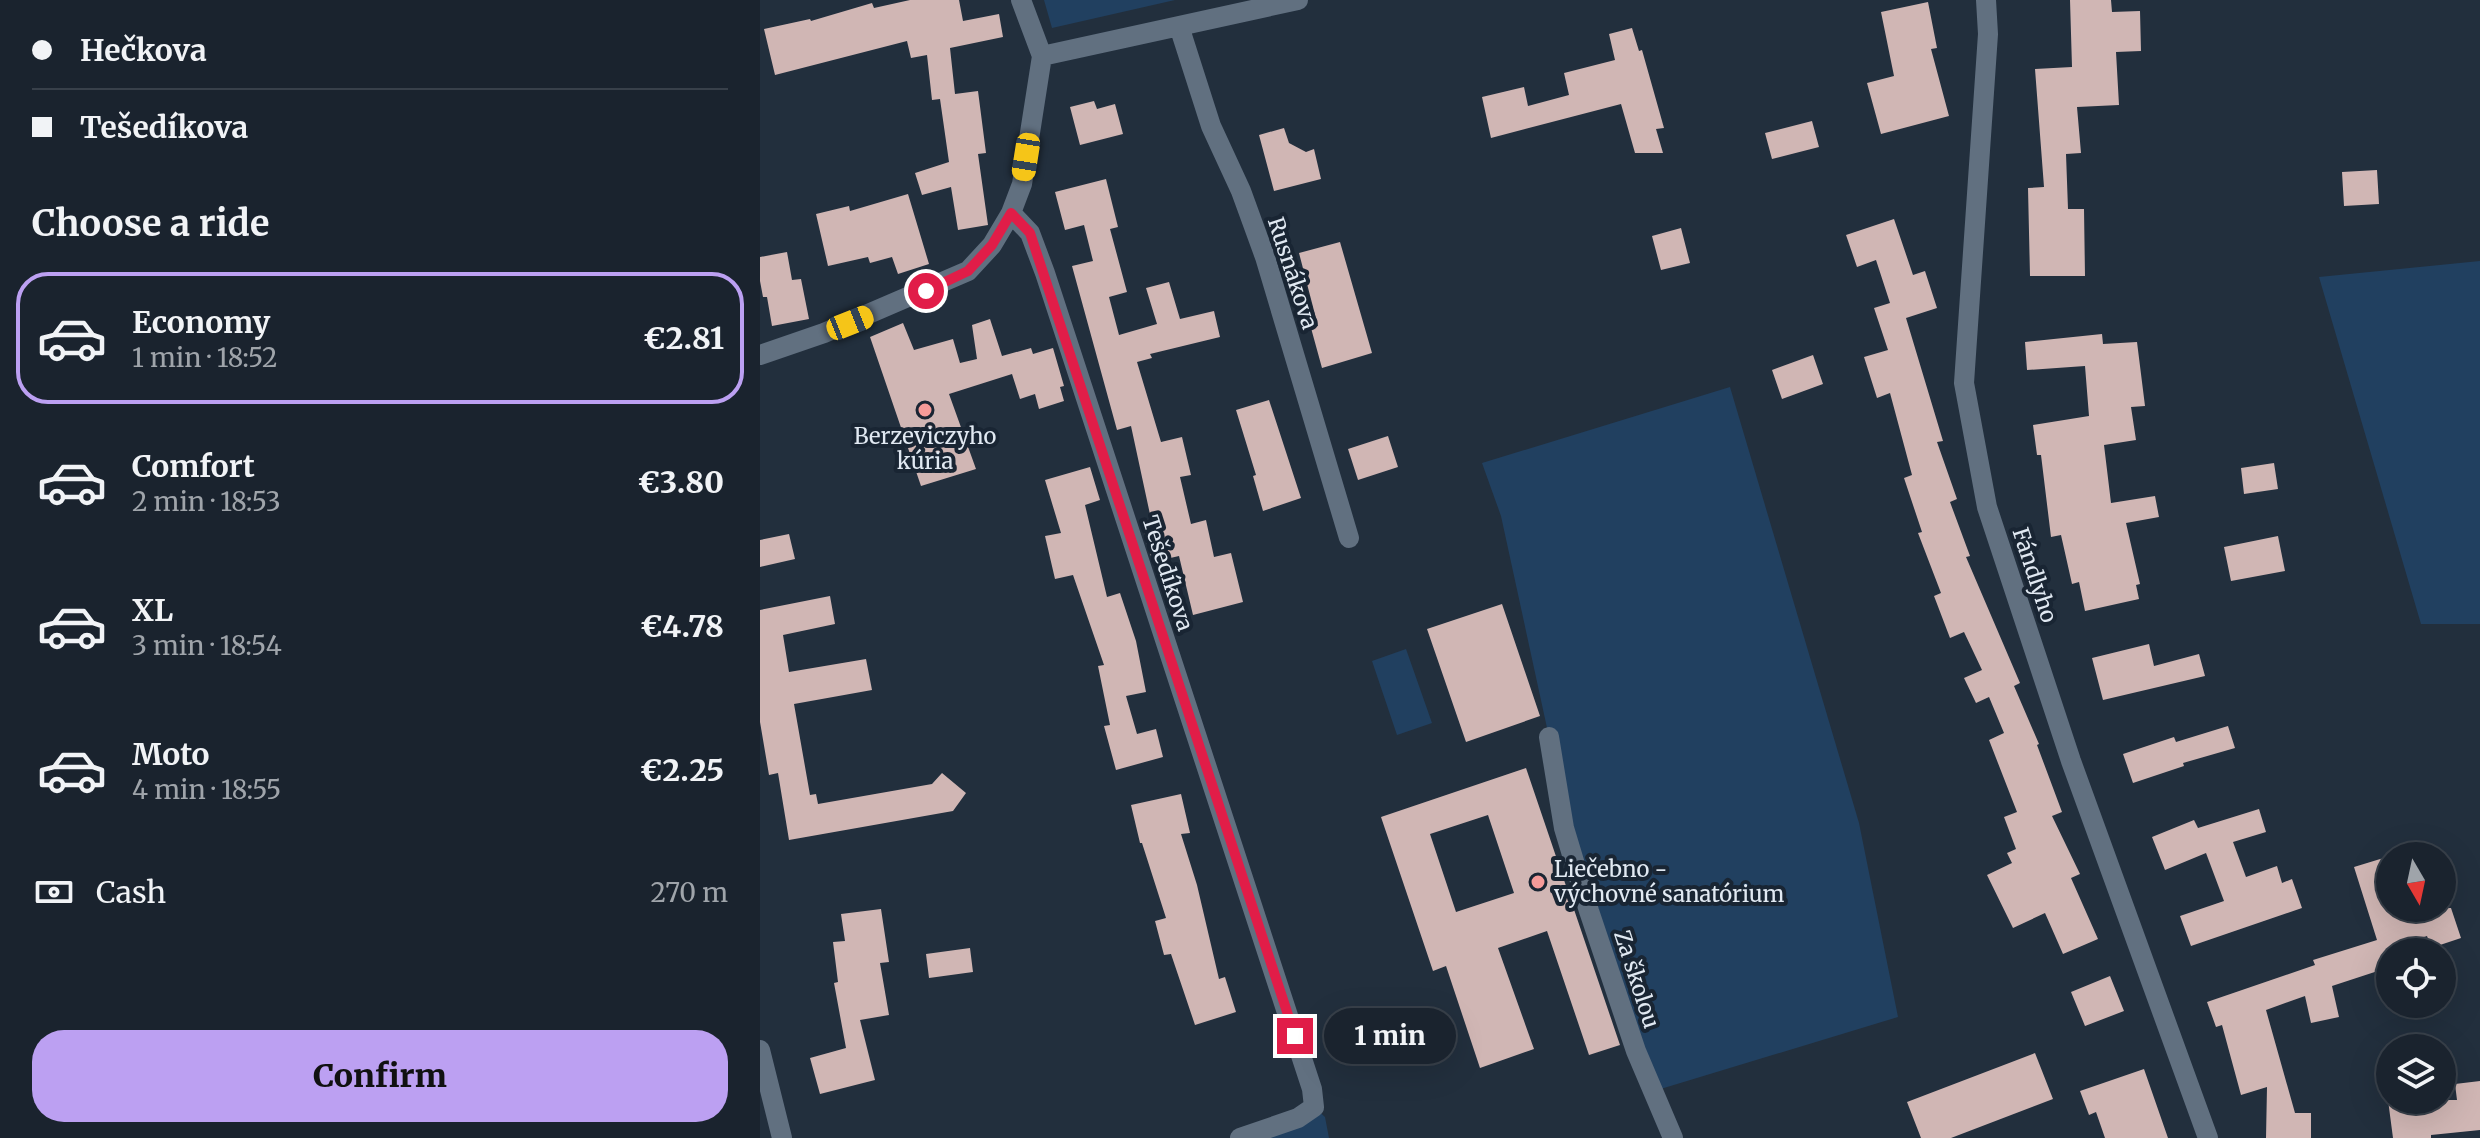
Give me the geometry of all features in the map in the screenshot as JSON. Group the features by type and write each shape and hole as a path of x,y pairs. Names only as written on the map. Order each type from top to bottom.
{"street":[{"path":"760,355 824,333 968,271 992,245 1011,213 1022,184 1042,56 1021,0"},
{"path":"1042,56 1298,0"},
{"name":"Fándlyho","path":"1986,0 1988,34 1964,383 1987,507 2071,761 2208,1138"},
{"name":"Rusnákova","path":"1179,26 1211,126 1241,191 1265,257 1349,538"},
{"name":"Tešedíkova","path":"1011,213 1030,233 1045,273 1308,1076 1314,1107 1298,1118 1240,1138"},
{"name":"Za školou","path":"1549,737 1564,828 1589,911 1634,1048 1673,1138"},
{"path":"760,1050 782,1138"}],"shaded area":[{"path":"1044,0 1175,0 1052,28"},
{"path":"2480,261 2480,624 2421,624 2319,277"},
{"path":"1730,387 1859,823 1898,1017 1654,1091 1634,1048 1549,737 1501,516 1482,463"},
{"path":"1406,649 1432,723 1397,735 1372,661"},
{"path":"1314,1107 1325,1117 1329,1138 1240,1138"}],"building":[{"path":"910,0 959,0 963,21 999,14 1003,37 950,48 955,94 978,91 986,153 978,154 988,225 958,230 951,187 922,195 915,173 949,162 940,99 932,100 927,55 911,58 907,41 775,75 764,29 811,21 872,3 874,8"},
{"path":"2070,0 2111,0 2112,12 2140,11 2141,51 2116,52 2119,105 2077,107 2081,153 2066,154 2068,209 2084,209 2085,276 2030,276 2028,188 2044,187 2035,69 2072,67"},
{"path":"1928,2 1937,48 1931,49 1949,116 1881,134 1867,83 1894,76 1881,12"},
{"path":"1632,28 1639,51 1642,50 1664,128 1656,129 1663,153 1635,153 1621,104 1491,138 1482,97 1524,87 1528,106 1569,95 1564,73 1615,60 1609,34"},
{"path":"1094,101 1097,109 1115,104 1123,134 1080,145 1070,107"},
{"path":"1812,121 1819,147 1772,159 1765,133"},
{"path":"1284,128 1289,143 1306,152 1314,149 1321,179 1274,191 1259,135"},
{"path":"2377,170 2379,204 2344,206 2342,172"},
{"path":"1106,179 1118,227 1110,229 1127,292 1109,297 1119,335 1157,324 1146,288 1169,282 1180,319 1214,311 1220,337 1150,354 1152,358 1137,362 1161,442 1182,437 1191,475 1180,477 1191,524 1206,520 1214,557 1231,553 1243,602 1193,615 1179,556 1153,562 1146,541 1142,521 1151,519 1131,426 1117,430 1072,266 1093,261 1084,225 1065,230 1055,192"},
{"path":"908,194 929,264 898,274 892,257 870,263 868,257 828,266 816,214 849,206 850,211"},
{"path":"1894,219 1913,275 1925,271 1937,308 1906,318 1943,441 1937,442 1957,499 1950,502 1970,556 1966,557 2020,683 2014,686 2039,744 2062,812 2052,816 2080,874 2071,878 2098,939 2063,954 2045,913 2013,928 1987,875 2012,863 2007,853 2016,849 2004,817 2017,812 1989,740 2004,733 1989,697 1976,703 1964,678 1982,670 1964,632 1950,638 1934,596 1941,593 1918,533 1922,532 1904,478 1912,475 1890,393 1877,398 1864,357 1888,350 1874,308 1890,303 1876,260 1857,267 1846,235"},
{"path":"1681,228 1690,263 1661,270 1652,236"},
{"path":"1340,242 1372,353 1322,368 1311,328 1318,326 1299,253"},
{"path":"787,252 792,280 801,279 809,319 772,326 767,297 763,297 760,281 760,257"},
{"name":"Berzeviczyho kúria","path":"990,319 1002,356 1031,348 1033,354 1053,348 1064,386 1060,387 1064,401 1039,409 1035,394 1020,399 1012,374 949,394 976,469 921,486 870,337 903,323 914,350 953,339 960,363 977,359 972,325"},
{"path":"2102,334 2103,344 2137,342 2145,406 2131,407 2136,440 2104,445 2111,503 2155,496 2159,517 2126,523 2140,584 2136,585 2139,599 2085,611 2079,582 2072,584 2061,535 2051,537 2041,455 2037,455 2033,425 2089,416 2085,366 2027,370 2025,342"},
{"path":"1813,355 1823,384 1782,399 1772,370"},
{"path":"1269,400 1301,498 1263,511 1253,476 1256,475 1236,410"},
{"path":"1388,436 1398,467 1358,480 1348,449"},
{"path":"2274,463 2278,489 2244,494 2241,468"},
{"path":"1090,467 1100,500 1085,505 1107,597 1120,593 1136,641 1146,692 1126,696 1137,734 1156,729 1163,757 1116,770 1104,726 1110,725 1098,666 1104,665 1073,575 1055,579 1045,536 1061,533 1045,480"},
{"path":"789,534 795,559 760,567 760,540"},
{"path":"2278,536 2285,571 2231,581 2224,547"},
{"path":"830,596 835,624 783,635 789,672 866,659 872,690 794,704 810,795 816,794 818,804 932,784 942,773 966,793 953,811 789,840 778,773 769,775 760,722 760,610"},
{"path":"1502,604 1540,716 1466,742 1427,629"},
{"path":"2149,644 2154,666 2199,654 2205,676 2103,700 2092,658"},
{"path":"2228,726 2235,748 2183,763 2184,766 2133,783 2123,754 2174,737 2176,742"},
{"name":"Liečebno - výchovné sanatórium","path":"1526,768 1620,1045 1589,1055 1547,931 1498,948 1534,1049 1480,1068 1446,966 1433,971 1381,817","holes":["1488,815 1514,893 1456,912 1430,834"]},
{"path":"1181,794 1190,833 1181,834 1197,885 1219,979 1225,977 1236,1012 1195,1025 1171,954 1164,955 1155,921 1166,918 1140,843 1131,805"},
{"path":"2259,809 2266,832 2233,842 2246,877 2277,866 2282,883 2292,879 2302,908 2191,946 2180,916 2224,901 2206,853 2165,870 2152,837 2194,820 2198,828"},
{"path":"2376,860 2376,922 2456,922 2461,938 2376,938 2354,867"},
{"path":"881,909 889,962 880,963 889,1015 860,1020 875,1080 820,1094 810,1058 846,1048 834,983 838,982 833,942 845,941 841,914"},
{"path":"2376,940 2376,972 2332,986 2339,1017 2311,1023 2305,996 2266,1010 2295,1113 2311,1113 2311,1138 2266,1138 2267,1087 2241,1095 2222,1025 2216,1027 2207,1002 2315,965 2313,960"},
{"path":"970,948 973,972 929,978 926,954"},
{"path":"2110,976 2124,1011 2085,1026 2071,992"},
{"path":"2035,1053 2053,1099 1951,1138 1921,1138 1907,1102"},
{"path":"2144,1069 2168,1138 2105,1138 2096,1112 2089,1115 2080,1091"},
{"path":"2480,1081 2480,1130 2431,1135 2431,1138 2393,1138 2390,1114 2456,1114 2456,1084"}],"place":[{"name":"Berzeviczyho kúria","path":"925,410"},
{"name":"Liečebno - výchovné sanatórium","path":"1538,882"}],"route":[{"path":"926,291 968,271 992,245 1011,213 1030,233 1295,1036"}]}
